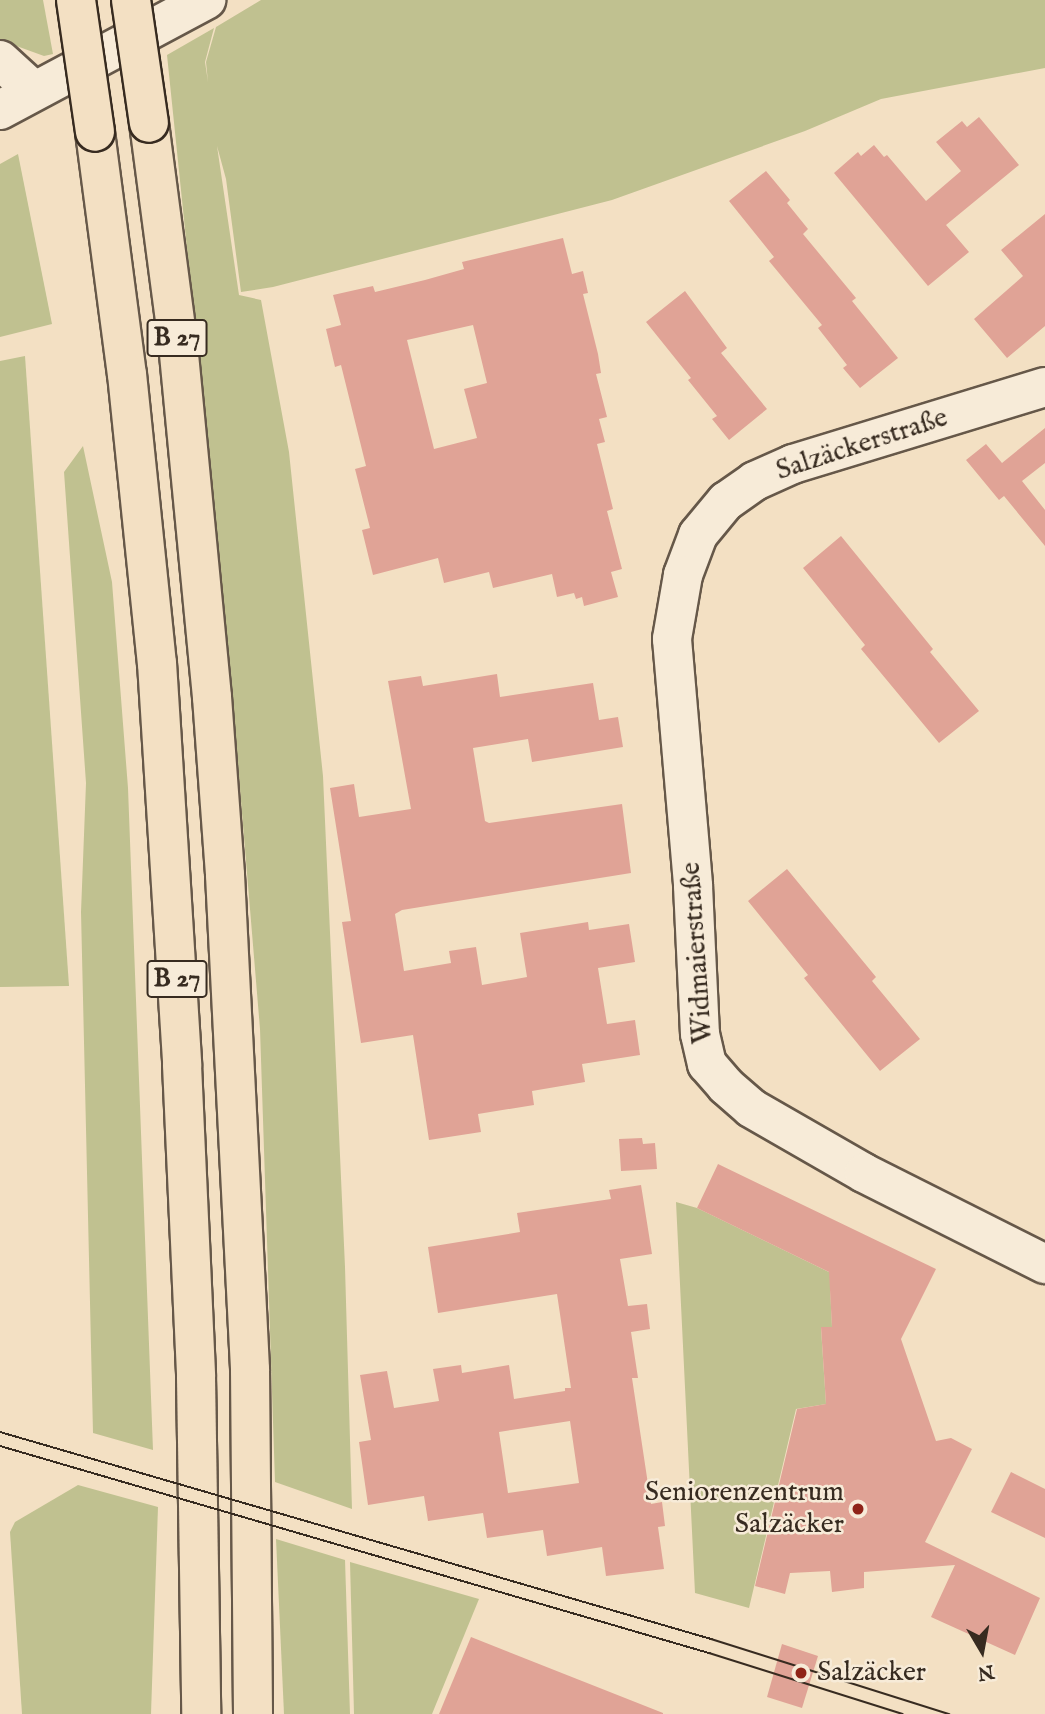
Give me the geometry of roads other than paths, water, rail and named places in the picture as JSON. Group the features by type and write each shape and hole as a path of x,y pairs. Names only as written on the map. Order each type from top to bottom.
{"highway":[{"name":"B 27","path":"76,0 127,374 157,663 181,1051 197,1377 201,1714"},
{"name":"B 27","path":"131,0 178,344 212,697 224,862 249,1343 253,1714"}],"street":[{"path":"0,110 206,0"},
{"path":"0,60 34,91"},
{"name":"Salzäckerstraße","path":"698,535 726,501 755,481 793,464 1045,387"},
{"name":"Widmaierstraße","path":"698,535 683,575 672,639 693,886 700,1034 707,1064 751,1108 864,1173 1045,1264"}],"tram line":[{"path":"0,1432 711,1639 949,1714"},
{"path":"0,1446 709,1653 903,1714"}],"place":[{"name":"Seniorenzentrum Salzäcker","path":"858,1509"},
{"name":"Salzäcker","path":"801,1673"}]}
